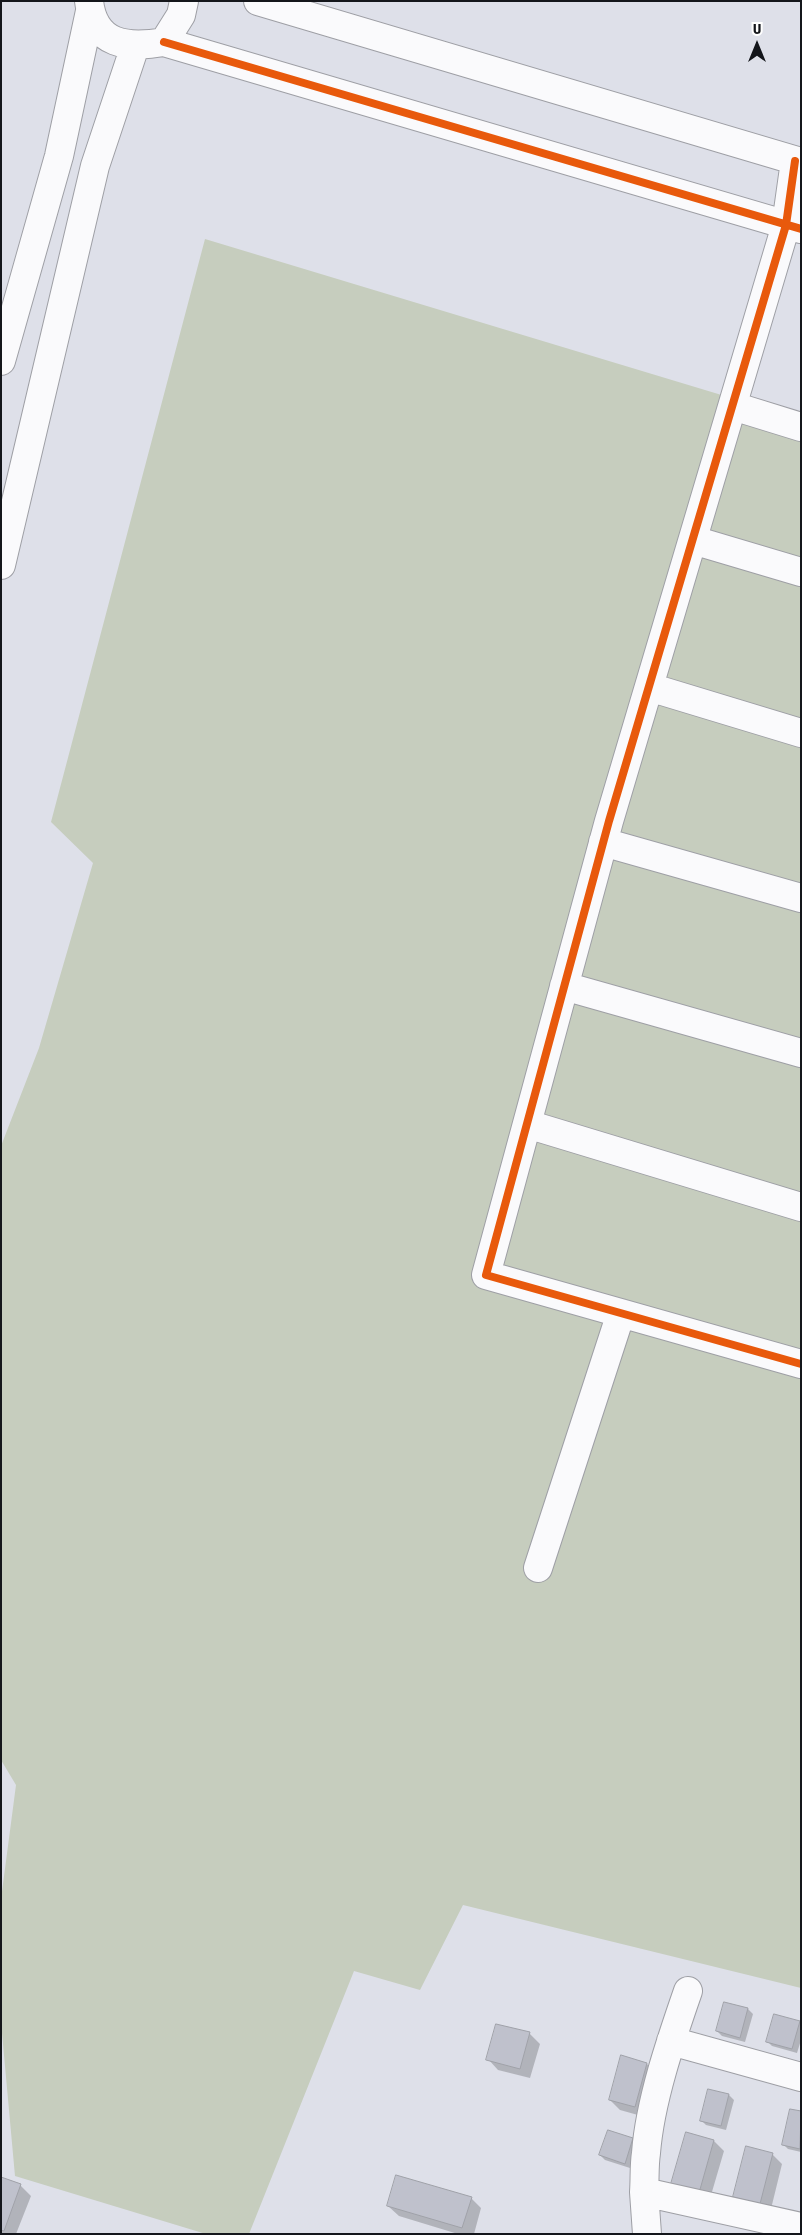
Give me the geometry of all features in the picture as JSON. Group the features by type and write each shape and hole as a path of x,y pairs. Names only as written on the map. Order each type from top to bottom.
{"street":[{"path":"164,42 182,15 184,1"},
{"path":"258,1 798,161 794,227 732,406 603,842 486,1275 801,1364"},
{"path":"90,6 96,25 107,36 120,43 135,46 164,42 794,227"},
{"path":"1,360 59,156 90,6"},
{"path":"1,564 95,166 135,46"},
{"path":"732,406 801,427"},
{"path":"693,540 801,572"},
{"path":"649,687 801,733"},
{"path":"603,842 801,898"},
{"path":"564,986 801,1053"},
{"path":"527,1124 801,1207"},
{"path":"538,1568 621,1313"},
{"path":"647,2234 644,2192 646,2153 671,2041 688,1991"},
{"path":"671,2041 801,2077"},
{"path":"644,2192 801,2227"}],"green space":[{"path":"205,239 801,419 801,1988 463,1905 420,1990 354,1971 249,2234 206,2234 15,2176 1,2022 1,1899 16,1785 1,1760 1,1146 39,1048 93,863 51,822"}],"building":[{"path":"724,2002 748,2008 740,2038 716,2031"},
{"path":"774,2014 800,2021 792,2049 766,2042"},
{"path":"496,2024 530,2032 520,2069 486,2060"},
{"path":"621,2055 647,2063 635,2107 609,2100"},
{"path":"708,2089 729,2094 721,2126 700,2121"},
{"path":"790,2109 801,2111 800,2149 782,2145"},
{"path":"608,2130 633,2138 625,2164 599,2155"},
{"path":"686,2132 714,2140 699,2193 671,2184"},
{"path":"746,2146 773,2153 760,2204 733,2197"},
{"path":"396,2175 472,2197 462,2228 387,2206"},
{"path":"1,2177 21,2184 4,2231 1,2230"}],"cycle path":[{"path":"164,42 801,229"},
{"path":"795,161 786,225 609,821 486,1275 801,1364"}]}
